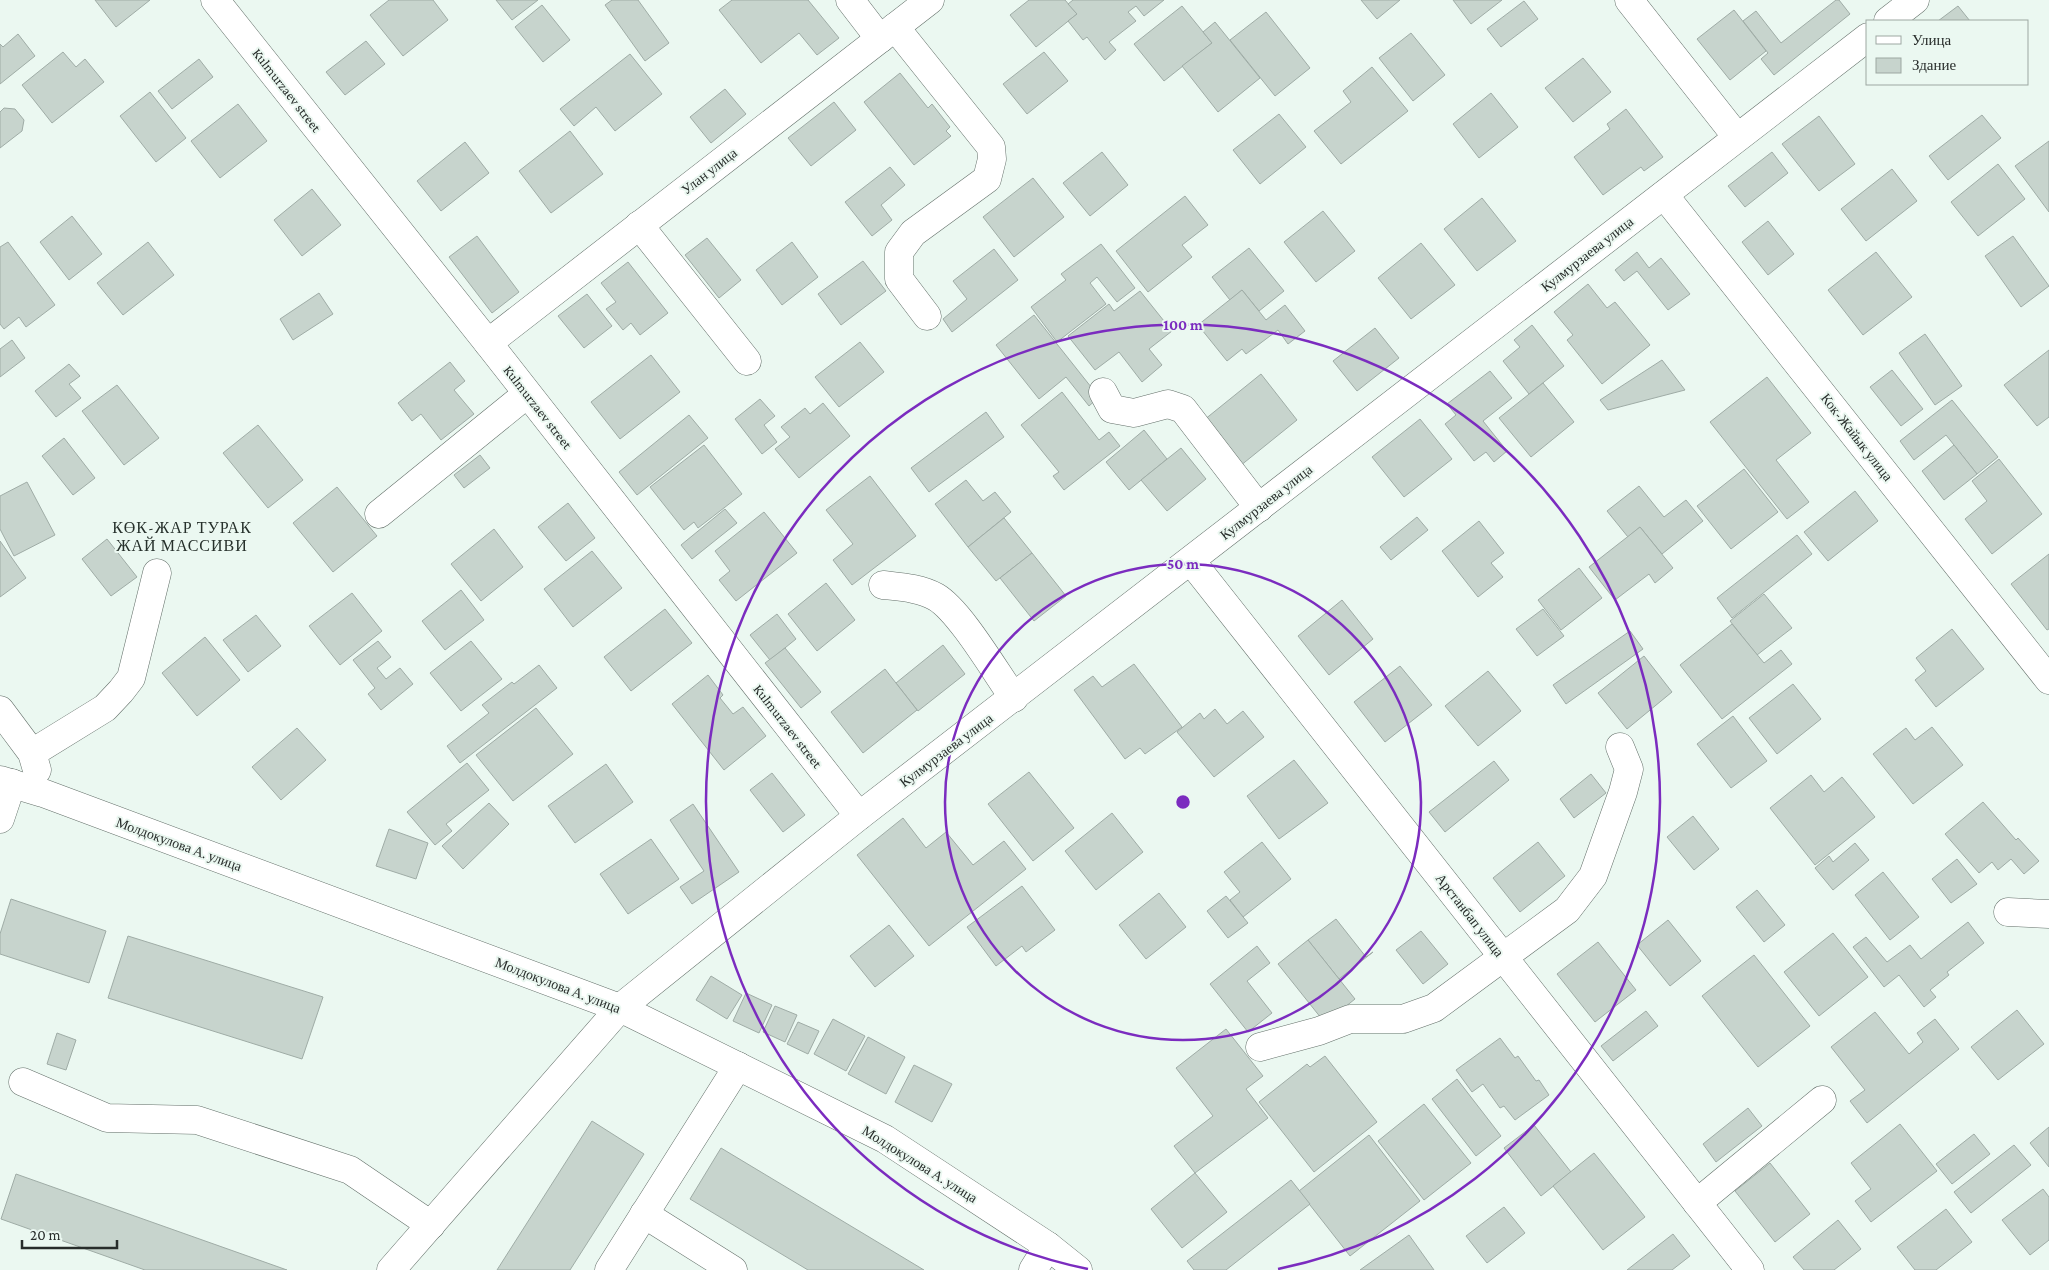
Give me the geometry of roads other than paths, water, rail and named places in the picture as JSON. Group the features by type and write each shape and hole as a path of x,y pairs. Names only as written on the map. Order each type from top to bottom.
{"street":[{"name":"Kulmurzaev street","path":"215,0 488,343 859,816"},
{"path":"850,0 887,33 991,147 992,159 987,179 914,233 899,252 899,279 927,316"},
{"name":"Улан улица","path":"488,343 930,0"},
{"path":"1629,0 1738,137"},
{"path":"1889,20 1915,0"},
{"name":"Кулмурзаева улица","path":"391,1270 620,1008 859,816 1866,39"},
{"name":"Кок-Жайык улица","path":"1664,195 2049,680"},
{"path":"639,225 747,361"},
{"path":"1103,392 1112,409 1134,413 1168,404 1183,409 1259,508"},
{"path":"379,514 527,394"},
{"name":"Арстанбап улица","path":"1190,561 1750,1270"},
{"path":"32,753 106,708 131,678 157,573"},
{"path":"883,585 915,589 936,597 959,619 1014,698"},
{"path":"0,710 32,753 43,794"},
{"path":"1260,1047 1319,1031 1350,1019 1403,1019 1434,1008 1567,910 1593,876 1629,769 1620,747"},
{"path":"0,819 6,781"},
{"name":"Молдокулова А. улица","path":"6,781 620,1008 885,1139 1048,1246 1078,1270"},
{"path":"2008,912 2049,914"},
{"path":"609,1270 738,1066"},
{"path":"23,1082 107,1118 197,1120 350,1170 431,1225"},
{"path":"1697,1203 1822,1100"},
{"path":"644,1214 733,1270"},
{"path":"1033,1270 1048,1246"}],"district":[{"name":"КӨК-ЖАР ТУРАК ЖАЙ МАССИВИ","path":"182,536"}]}
